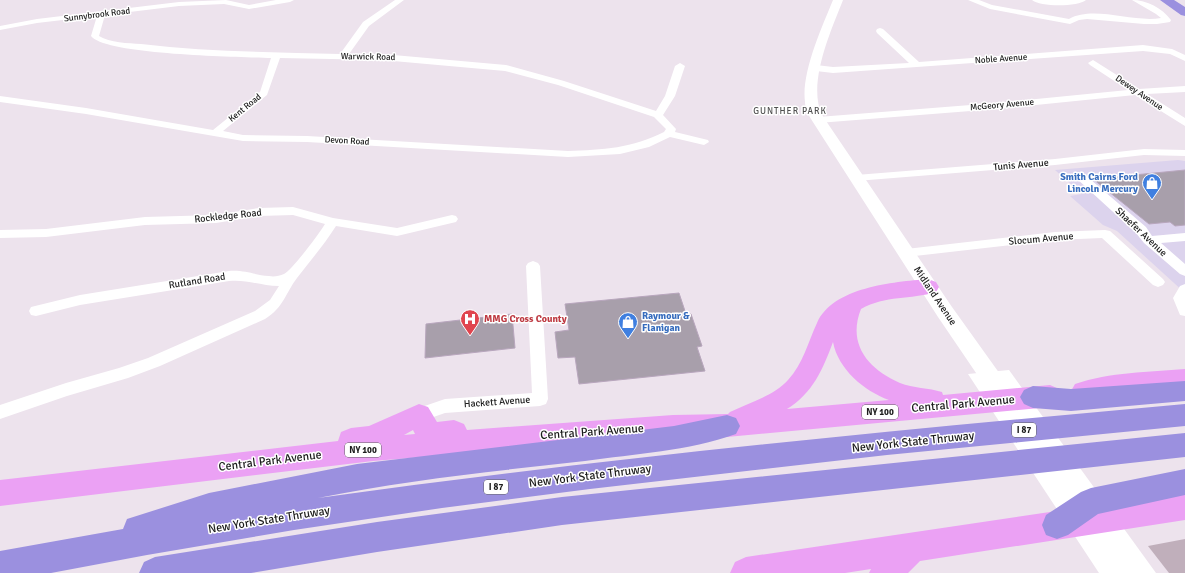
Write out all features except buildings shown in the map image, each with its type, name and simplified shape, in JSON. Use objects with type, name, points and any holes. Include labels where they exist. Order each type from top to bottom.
[{"type":"highway","points":[[1166,0],[1185,12]]},
{"type":"highway","points":[[1033,397],[1071,400],[1185,391]]},
{"type":"highway","name":"New York State Thruway","points":[[0,567],[123,543],[315,513],[554,480],[963,436],[1185,415]]},
{"type":"highway","points":[[42,559],[209,507],[317,485],[429,467],[674,438],[727,426]]},
{"type":"highway","points":[[154,573],[356,540],[562,511],[1185,445]]},
{"type":"highway","points":[[1057,525],[1091,502],[1185,482]]},
{"type":"main road","points":[[727,426],[779,401],[797,388],[812,365],[834,314],[839,310],[876,294],[900,289],[928,287]]},
{"type":"main road","points":[[851,304],[844,329],[845,344],[854,360],[865,371],[877,382],[896,392],[959,405]]},
{"type":"main road","name":"Central Park Avenue","points":[[0,493],[345,452],[673,426],[727,426],[959,405],[1033,397],[1118,385],[1185,379]]},
{"type":"main road","points":[[199,470],[276,450],[372,437],[419,415],[424,429],[429,432],[464,432],[540,436]]},
{"type":"main road","points":[[746,573],[813,568],[912,547],[1185,506]]},
{"type":"main road","points":[[885,573],[912,547]]},
{"type":"street","name":"Sunnybrook Road","points":[[0,28],[37,21],[179,4],[217,2],[250,7],[290,0]]},
{"type":"street","points":[[342,56],[366,24],[400,0]]},
{"type":"street","name":"Midland Avenue","points":[[838,0],[811,85],[810,96],[812,107],[818,120],[928,287],[1127,573]]},
{"type":"street","points":[[972,0],[990,7],[1070,22],[1076,18],[1091,16],[1143,22],[1167,20],[1159,12],[1136,0]]},
{"type":"street","points":[[1036,0],[1058,3],[1082,0]]},
{"type":"street","name":"Warwick Road","points":[[101,14],[95,36],[105,42],[182,52],[276,56],[407,58],[485,65],[506,68],[561,83],[658,115]]},
{"type":"street","points":[[880,31],[917,65]]},
{"type":"street","name":"Noble Avenue","points":[[816,68],[837,70],[1143,48],[1172,52],[1185,58]]},
{"type":"street","name":"Kent Road","points":[[214,133],[264,93],[276,56]]},
{"type":"street","name":"Dewey Avenue","points":[[1093,63],[1185,123]]},
{"type":"street","points":[[680,66],[670,96],[658,115],[671,129],[669,134],[704,142]]},
{"type":"street","name":"McGeory Avenue","points":[[818,120],[1185,89]]},
{"type":"street","name":"Devon Road","points":[[0,99],[86,111],[243,138],[307,139],[568,154],[597,153],[634,148],[654,142],[669,134]]},
{"type":"street","name":"Tunis Avenue","points":[[856,178],[1055,162],[1144,152],[1185,153]]},
{"type":"street","name":"Shaefer Avenue","points":[[1080,176],[1185,271]]},
{"type":"street","name":"Rockledge Road","points":[[0,234],[46,233],[145,221],[216,219],[259,212],[286,211],[293,211],[332,222],[396,232],[452,219]]},
{"type":"street","points":[[0,412],[66,390],[122,374],[154,362],[269,310],[276,304],[290,277],[321,240],[332,222]]},
{"type":"street","name":"Slocum Avenue","points":[[906,253],[1055,236],[1105,234],[1158,282]]},
{"type":"street","points":[[1149,240],[1185,237]]},
{"type":"street","name":"Hackett Avenue","points":[[419,415],[445,406],[540,399],[533,266]]},
{"type":"street","name":"Rutland Road","points":[[36,312],[80,300],[229,276],[241,275],[267,281],[278,281],[290,277]]},
{"type":"street","points":[[1185,289],[1180,298],[1185,311]]},
{"type":"shaded area","points":[[1178,160],[1185,161],[1185,293],[1117,231],[1103,225],[1070,196],[1082,194],[1055,170]]},
{"type":"shaded area","points":[[1185,539],[1185,573],[1169,573],[1148,546]]},
{"type":"pier","points":[[1009,370],[1156,573],[1099,573],[968,374]]},
{"type":"place","name":"Smith Cairns Ford Lincoln Mercury","points":[[1152,200]]},
{"type":"place","name":"MMG Cross County","points":[[470,336]]},
{"type":"place","name":"Raymour & Flanigan","points":[[628,339]]},
{"type":"district","name":"GUNTHER PARK","points":[[790,111]]}]
